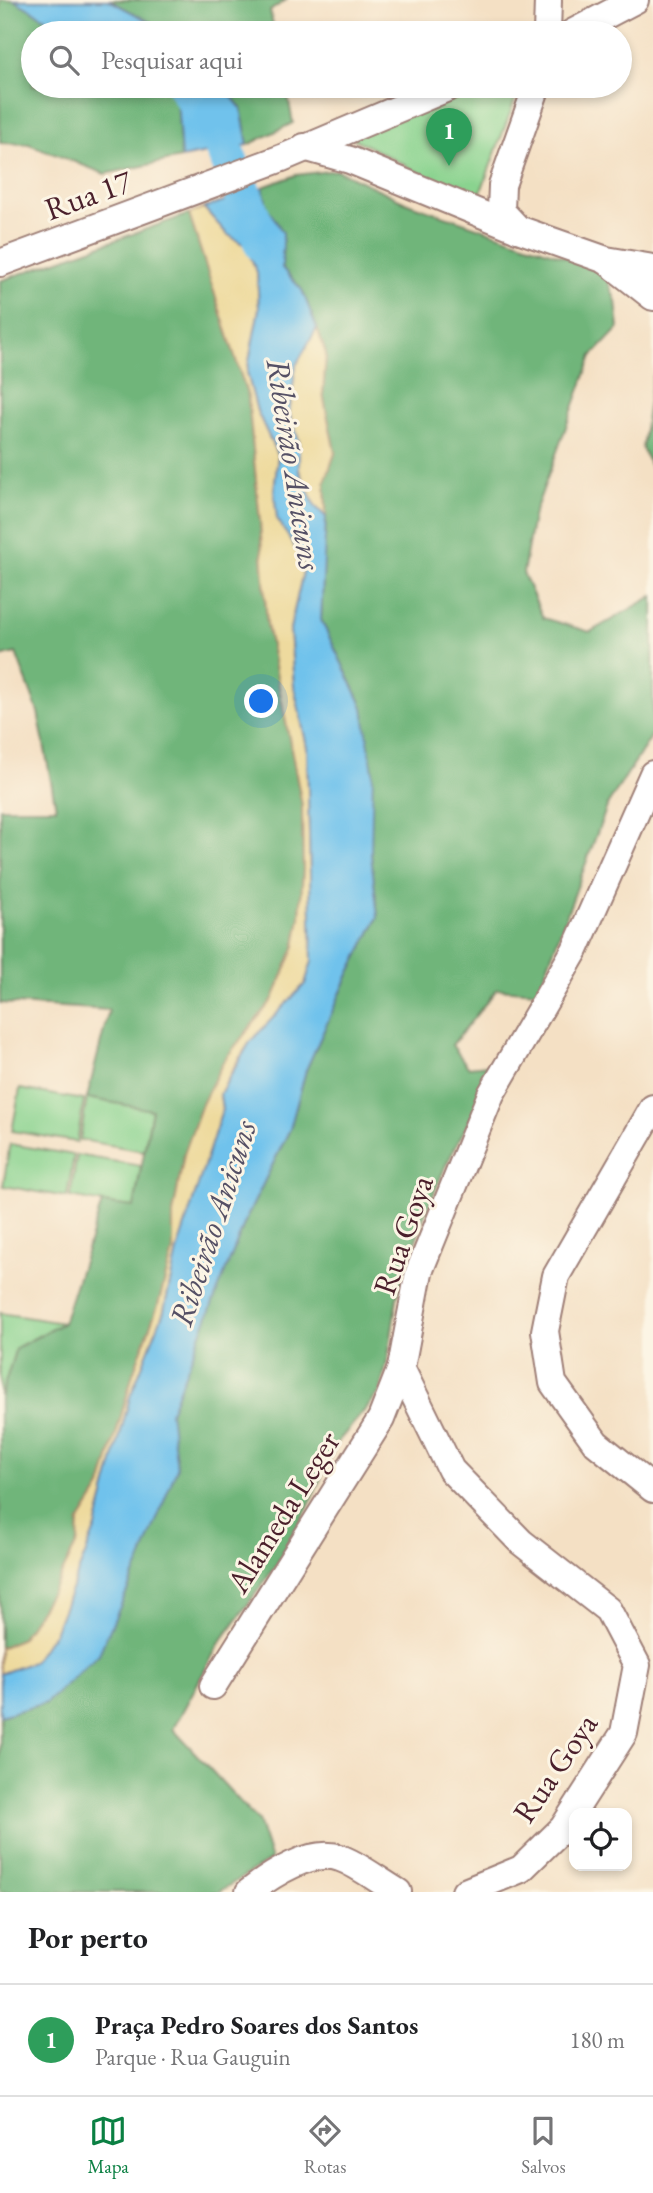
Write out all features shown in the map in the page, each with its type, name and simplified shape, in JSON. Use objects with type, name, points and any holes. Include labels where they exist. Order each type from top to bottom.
[{"type":"street","points":[[547,21],[548,0]]},
{"type":"street","points":[[595,21],[635,0]]},
{"type":"street","name":"Rua 17","points":[[0,263],[293,153],[424,98]]},
{"type":"street","points":[[518,229],[501,211],[502,184],[533,98]]},
{"type":"street","points":[[293,153],[350,160],[518,229],[606,260],[653,268]]},
{"type":"street","points":[[606,260],[653,297]]},
{"type":"street","name":"Rua Goya","points":[[465,1892],[521,1869],[563,1828],[624,1733],[637,1665],[608,1610],[521,1542],[450,1470],[401,1368],[419,1272],[491,1094],[575,950],[653,774]]},
{"type":"street","points":[[653,1108],[556,1276],[545,1331],[553,1383],[597,1443],[653,1489]]},
{"type":"street","name":"Alameda Leger","points":[[213,1686],[381,1419],[401,1368]]},
{"type":"street","points":[[249,1892],[306,1858],[339,1857],[398,1892]]},
{"type":"green space","points":[[0,0],[14,0],[50,21],[21,21],[21,98],[177,98],[181,158],[105,174],[29,144],[0,143]]},
{"type":"green space","points":[[109,0],[286,0],[270,11],[272,21],[148,21]]},
{"type":"green space","points":[[233,98],[288,98],[293,123],[248,145],[241,108]]},
{"type":"green space","points":[[439,98],[516,98],[480,194],[468,198],[354,139],[360,131]]},
{"type":"green space","points":[[337,170],[410,204],[603,270],[616,301],[619,328],[592,356],[533,517],[523,573],[543,618],[590,632],[653,596],[653,734],[608,804],[538,992],[497,989],[452,1045],[468,1067],[499,1064],[446,1165],[423,1219],[397,1298],[380,1392],[336,1444],[309,1506],[275,1567],[219,1644],[173,1729],[258,1821],[271,1860],[218,1892],[0,1892],[0,1716],[46,1703],[177,1468],[169,1412],[246,1219],[290,1129],[306,1070],[378,917],[371,855],[363,707],[321,620],[325,482],[335,453],[323,394],[326,354],[302,290],[282,268],[283,233],[267,207],[263,187],[296,175]]},
{"type":"green space","points":[[189,214],[248,397],[267,624],[302,805],[303,870],[300,918],[295,946],[273,999],[202,1104],[184,1154],[173,1214],[173,1251],[158,1305],[133,1374],[101,1487],[79,1522],[78,1541],[56,1585],[22,1638],[0,1648],[0,1399],[16,1348],[63,1323],[102,1203],[134,1207],[152,1110],[87,1098],[109,1010],[0,1003],[0,808],[56,808],[38,712],[16,653],[0,657],[0,281]]},
{"type":"green space","points":[[653,375],[653,471],[642,448]]},
{"type":"green space","points":[[20,1089],[84,1100],[77,1142],[12,1131]]},
{"type":"green space","points":[[87,1098],[152,1109],[144,1151],[80,1140]]},
{"type":"green space","points":[[10,1144],[74,1155],[67,1197],[3,1186]]},
{"type":"green space","points":[[77,1155],[141,1166],[134,1208],[70,1197]]},
{"type":"green space","points":[[0,1313],[63,1323],[16,1348],[0,1399]]},
{"type":"sand","points":[[204,208],[227,234],[246,246],[257,272],[259,309],[247,372],[257,411],[278,456],[274,491],[293,542],[305,563],[290,629],[294,686],[307,747],[312,961],[305,984],[250,1042],[220,1094],[222,1110],[177,1251],[164,1311],[130,1397],[96,1527],[54,1633],[33,1662],[0,1674],[0,1648],[22,1638],[56,1585],[78,1541],[79,1522],[101,1487],[133,1374],[158,1305],[173,1251],[173,1214],[184,1154],[202,1104],[224,1060],[273,999],[295,946],[300,918],[303,870],[302,805],[267,624],[248,397],[189,214]]},
{"type":"sand","points":[[317,328],[326,354],[323,394],[335,453],[325,482],[326,517],[315,507],[299,470],[299,441],[289,413],[296,365]]},
{"type":"water","points":[[14,0],[109,0],[148,21],[50,21]]},
{"type":"water","points":[[177,98],[233,98],[241,108],[248,145],[181,158]]},
{"type":"water","points":[[263,187],[267,207],[283,233],[282,268],[302,290],[317,328],[296,365],[289,413],[299,441],[299,471],[315,506],[326,517],[321,620],[363,707],[373,771],[371,855],[378,917],[306,1070],[290,1129],[246,1219],[170,1412],[177,1468],[140,1562],[99,1654],[46,1703],[0,1716],[0,1674],[33,1662],[54,1633],[96,1527],[130,1397],[164,1311],[177,1251],[222,1110],[220,1094],[250,1042],[305,984],[312,961],[307,747],[294,686],[290,629],[305,563],[277,519],[274,491],[278,456],[257,411],[247,372],[259,309],[257,272],[246,246],[227,234],[204,208]]},
{"type":"waterway","name":"Ribeirão Anicuns","points":[[194,98],[219,137],[263,244]]},
{"type":"place","name":"Praça Pedro Soares dos Santos","points":[[449,166]]}]
